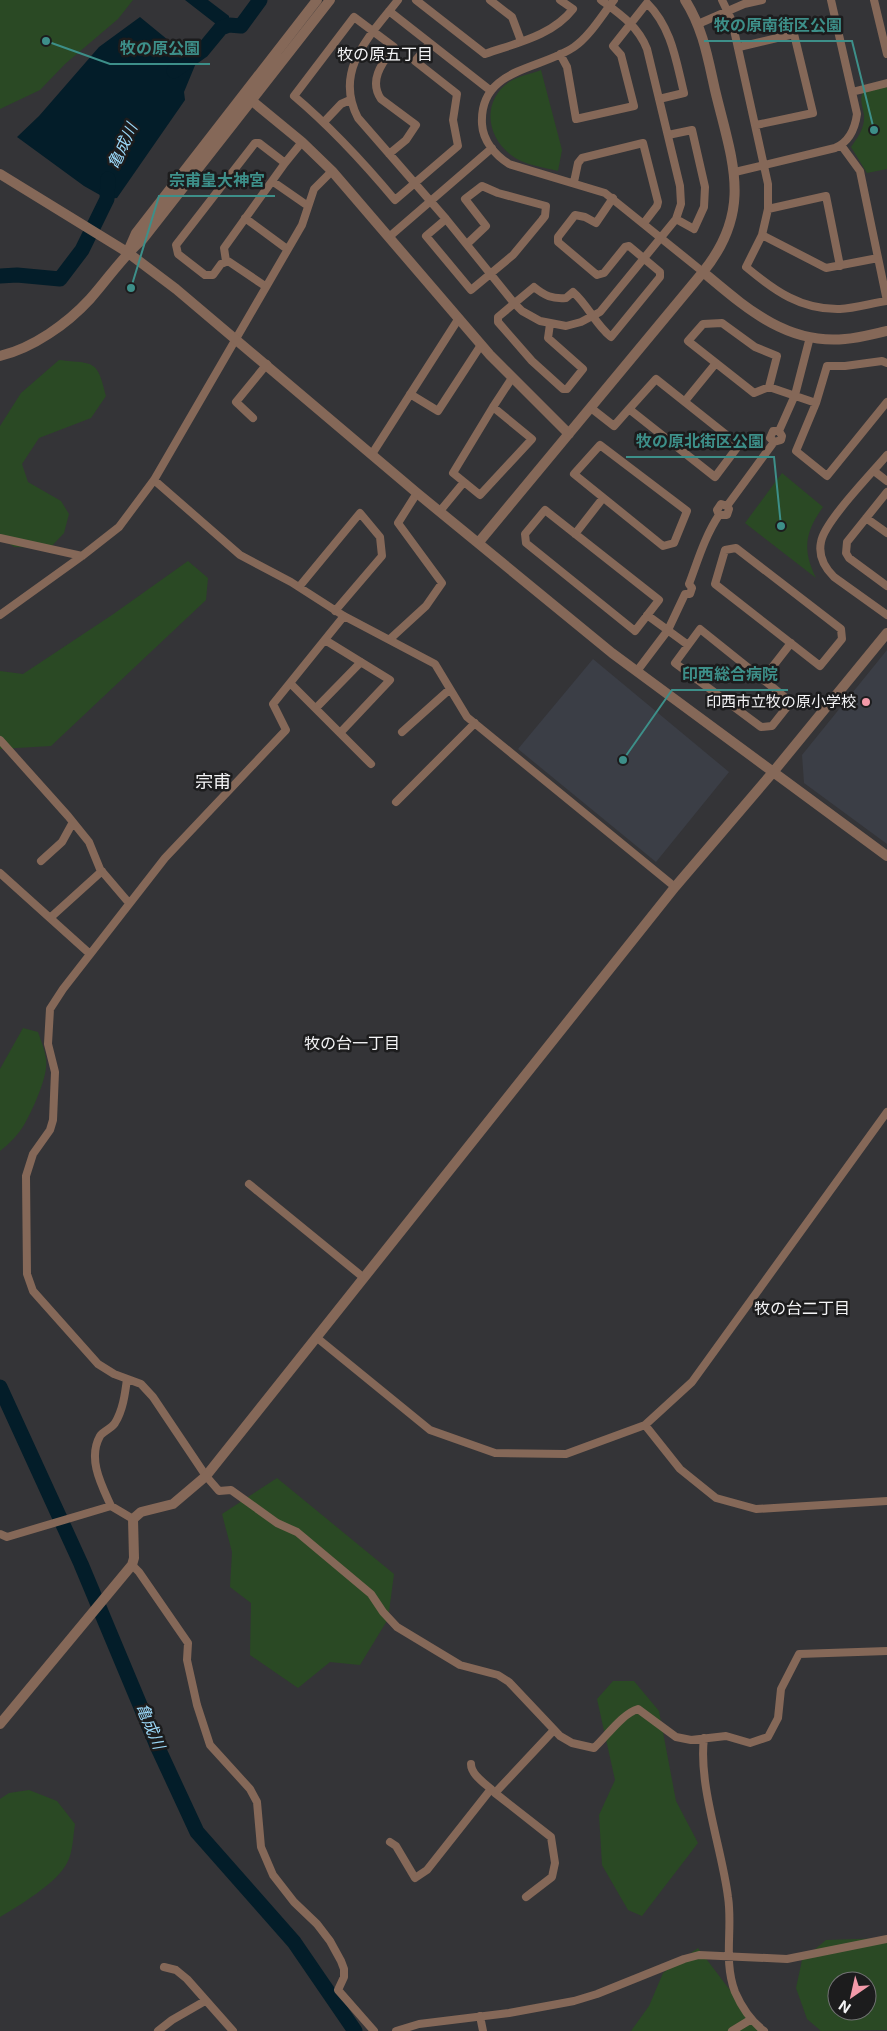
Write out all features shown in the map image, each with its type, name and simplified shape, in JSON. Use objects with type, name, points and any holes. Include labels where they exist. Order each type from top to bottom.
[{"type":"street","points":[[0,356],[43,337],[73,316],[91,299],[127,252],[136,233],[317,0]]},
{"type":"street","points":[[127,252],[143,239],[330,0]]},
{"type":"street","points":[[398,0],[373,32],[352,67],[349,90],[350,100],[358,118],[430,200],[514,303],[530,316],[550,324],[566,326],[581,322],[600,312],[676,219],[682,196],[647,49],[641,35],[631,23],[611,3],[601,0]]},
{"type":"street","points":[[416,0],[485,54],[543,33],[566,18],[572,9],[560,0]]},
{"type":"street","points":[[425,7],[430,0]]},
{"type":"street","points":[[490,0],[512,17],[521,41]]},
{"type":"street","points":[[480,542],[716,256],[730,225],[735,189],[735,172],[698,24],[685,0]]},
{"type":"street","points":[[722,0],[732,21],[739,47],[768,184],[768,208],[762,235],[746,267],[769,286],[805,306],[842,309],[887,301],[860,170],[841,145]]},
{"type":"street","points":[[698,24],[744,4],[762,0]]},
{"type":"street","points":[[735,172],[841,145],[850,135],[855,126],[857,114],[831,0]]},
{"type":"street","points":[[874,0],[887,54]]},
{"type":"street","points":[[611,3],[591,30],[575,46],[560,54],[508,74],[491,91],[484,104],[482,120],[484,134],[502,160],[514,166],[596,188],[614,198],[760,318],[783,330],[810,337],[846,339],[887,331]]},
{"type":"street","points":[[560,54],[568,68],[576,120],[634,106],[621,56],[613,46],[647,3],[661,18],[670,37],[684,93],[659,99]]},
{"type":"street","points":[[389,11],[491,91]]},
{"type":"street","points":[[389,154],[406,140],[416,125],[381,99],[378,94],[376,80],[379,68],[394,47],[354,17],[294,96],[324,122],[357,155],[395,200],[458,146],[453,120],[457,94],[415,61],[430,43]]},
{"type":"street","points":[[739,47],[794,34],[812,113],[756,125]]},
{"type":"street","points":[[852,92],[887,83]]},
{"type":"street","points":[[251,100],[302,142],[332,172],[481,344],[512,378],[569,434]]},
{"type":"street","points":[[324,122],[341,104],[350,100]]},
{"type":"street","points":[[668,135],[692,130],[705,187],[704,207],[694,229],[676,219]]},
{"type":"street","points":[[226,261],[224,248],[302,142]]},
{"type":"street","points":[[265,286],[231,262],[226,261],[221,264],[213,275],[206,275],[178,254],[176,245],[255,143],[259,143],[285,163]]},
{"type":"street","points":[[574,182],[578,163],[582,158],[643,143],[658,202],[644,223]]},
{"type":"street","points":[[389,237],[492,148]]},
{"type":"street","points":[[0,615],[82,556],[118,526],[154,480],[302,225],[314,189],[332,172]]},
{"type":"street","points":[[0,174],[127,252],[176,289],[418,493],[480,542],[612,653],[887,856]]},
{"type":"street","points":[[272,181],[308,206]]},
{"type":"street","points":[[446,219],[426,236],[470,290],[513,255],[545,216],[546,206],[498,193],[482,186],[465,199],[486,226],[467,244]]},
{"type":"street","points":[[768,208],[826,196],[840,266]]},
{"type":"street","points":[[550,324],[548,338],[583,369],[567,389],[563,389],[532,362],[498,322],[498,317],[534,287],[543,294],[553,298],[566,298],[573,292],[581,299],[598,326],[611,337],[660,277],[660,272],[629,246],[625,247],[604,273],[597,275],[558,242],[558,237],[575,215],[585,217],[596,223],[614,198]]},
{"type":"street","points":[[245,218],[287,249]]},
{"type":"street","points":[[762,235],[826,268],[878,258]]},
{"type":"street","points":[[372,454],[458,318]]},
{"type":"street","points":[[769,387],[778,356],[755,347],[722,323],[702,324],[688,341],[754,393],[769,387],[816,403]]},
{"type":"street","points":[[637,671],[668,630],[685,594],[682,592],[682,587],[689,584],[709,530],[719,515],[716,510],[718,506],[721,504],[727,506],[774,442],[771,440],[770,434],[773,431],[779,431],[795,395],[810,337]]},
{"type":"street","points":[[410,394],[438,411],[481,344]]},
{"type":"street","points":[[887,363],[882,361],[845,366],[827,366],[816,403],[796,451],[827,476],[887,402]]},
{"type":"street","points":[[685,401],[716,363]]},
{"type":"street","points":[[253,418],[236,402],[267,364]]},
{"type":"street","points":[[493,407],[532,439],[480,495],[453,473],[493,407],[512,378]]},
{"type":"street","points":[[591,408],[614,426],[656,379],[739,445],[715,477],[629,410]]},
{"type":"street","points":[[600,445],[687,511],[674,543],[663,546],[603,498],[574,474],[600,445]]},
{"type":"street","points":[[887,455],[827,526],[822,535],[820,552],[822,561],[834,577],[887,615]]},
{"type":"street","points":[[874,471],[887,481]]},
{"type":"street","points":[[154,480],[240,555],[299,587],[344,616],[435,664],[467,716],[675,887]]},
{"type":"street","points":[[440,511],[464,482]]},
{"type":"street","points":[[887,492],[846,542],[846,553],[849,558],[887,586]]},
{"type":"street","points":[[390,639],[426,606],[442,583],[398,523],[418,493]]},
{"type":"street","points":[[575,534],[603,498]]},
{"type":"street","points":[[545,510],[659,600],[647,615],[634,631],[526,543],[525,534],[545,510]]},
{"type":"street","points":[[299,587],[360,513],[380,537],[382,556],[335,610]]},
{"type":"street","points":[[866,518],[887,533]]},
{"type":"street","points":[[0,538],[82,556]]},
{"type":"street","points":[[736,548],[840,629],[842,639],[820,666],[791,643],[715,584],[725,550],[736,548]]},
{"type":"street","points":[[647,615],[688,646]]},
{"type":"street","points":[[344,616],[273,704],[286,730],[165,858],[63,988],[50,1009],[48,1044],[55,1072],[53,1120],[50,1130],[33,1154],[26,1176],[27,1274],[33,1291],[98,1364],[141,1384],[153,1397],[206,1476],[219,1491],[232,1490],[277,1523],[298,1532],[371,1594],[383,1612],[397,1627],[438,1654],[460,1665],[488,1671],[509,1682],[560,1736],[572,1743],[594,1748],[616,1727],[622,1718],[631,1711],[638,1709],[676,1738],[691,1740],[726,1736],[750,1743],[768,1737],[778,1718],[781,1689],[799,1654],[887,1651]]},
{"type":"street","points":[[700,629],[762,679],[791,702],[772,726],[761,727],[675,663],[700,629]]},
{"type":"street","points":[[133,1519],[141,1512],[173,1504],[206,1476],[675,887],[774,771],[887,633]]},
{"type":"street","points":[[325,640],[390,680],[340,733]]},
{"type":"street","points":[[762,679],[791,643]]},
{"type":"street","points":[[316,708],[361,662]]},
{"type":"street","points":[[290,683],[371,764]]},
{"type":"street","points":[[402,732],[450,689]]},
{"type":"street","points":[[396,802],[475,723]]},
{"type":"street","points":[[0,740],[89,842],[102,871],[129,903]]},
{"type":"street","points":[[41,860],[62,842],[73,822]]},
{"type":"street","points":[[50,918],[102,871]]},
{"type":"street","points":[[0,874],[90,954]]},
{"type":"street","points":[[316,1337],[430,1430],[496,1453],[566,1454],[645,1425],[692,1382],[887,1112]]},
{"type":"street","points":[[249,1184],[364,1278]]},
{"type":"street","points":[[127,1379],[124,1401],[114,1424],[100,1436],[95,1457],[98,1475],[111,1506],[133,1519]]},
{"type":"street","points":[[645,1425],[680,1469],[716,1498],[756,1509],[887,1501]]},
{"type":"street","points":[[0,1534],[7,1537],[111,1506]]},
{"type":"street","points":[[0,1724],[132,1565],[134,1558],[133,1519]]},
{"type":"street","points":[[132,1565],[139,1572],[188,1643],[187,1660],[197,1705],[210,1745],[250,1789],[257,1802],[261,1847],[273,1875],[281,1887],[317,1924],[330,1942],[344,1969],[344,1977],[338,1990],[374,2031]]},
{"type":"street","points":[[390,1842],[396,1846],[415,1878],[427,1870],[493,1791],[554,1730]]},
{"type":"street","points":[[704,1738],[706,1782],[729,1898],[728,1957],[735,1991],[750,2020],[764,2031]]},
{"type":"street","points":[[471,1764],[471,1769],[475,1774],[493,1791],[551,1837],[555,1863],[552,1877],[526,1897]]},
{"type":"street","points":[[396,2031],[419,2024],[509,2013],[574,2001],[597,1994],[691,1957],[787,1959],[887,1939]]},
{"type":"street","points":[[164,1966],[176,1970],[187,1979],[233,2031]]},
{"type":"street","points":[[158,2031],[172,2020],[206,2001]]},
{"type":"street","points":[[480,2016],[483,2031]]},
{"type":"street","points":[[732,2031],[750,2020]]},
{"type":"shaded area","name":"印西市立牧の原小学校","points":[[887,650],[887,844],[804,783],[802,755]]},
{"type":"shaded area","points":[[593,659],[729,772],[656,862],[518,749]]},
{"type":"green space","points":[[0,0],[133,0],[118,19],[65,64],[40,90],[0,109]]},
{"type":"green space","points":[[541,70],[562,150],[558,171],[527,163],[511,155],[496,138],[490,118],[494,99],[500,90],[513,80]]},
{"type":"green space","points":[[887,86],[887,169],[867,173],[851,147],[863,124],[862,95],[863,92]]},
{"type":"green space","points":[[59,360],[87,363],[97,369],[106,396],[91,418],[39,438],[22,464],[28,482],[61,501],[69,514],[64,533],[50,548],[14,547],[0,537],[0,426],[21,393]]},
{"type":"green space","points":[[782,473],[823,507],[809,533],[807,550],[816,578],[745,523]]},
{"type":"green space","points":[[188,561],[208,578],[206,600],[51,746],[0,749],[0,671],[23,674],[112,615]]},
{"type":"green space","points":[[23,1028],[38,1032],[45,1056],[45,1074],[24,1125],[0,1151],[0,1069]]},
{"type":"green space","points":[[277,1478],[394,1574],[388,1619],[360,1665],[330,1662],[298,1688],[250,1655],[251,1603],[230,1587],[232,1552],[222,1514]]},
{"type":"green space","points":[[613,1681],[634,1681],[659,1711],[676,1801],[698,1843],[642,1916],[628,1910],[602,1865],[599,1815],[615,1780],[597,1699]]},
{"type":"green space","points":[[29,1790],[57,1801],[75,1824],[72,1849],[67,1863],[47,1886],[0,1917],[0,1799],[9,1793]]},
{"type":"green space","points":[[887,1938],[887,2030],[821,2031],[807,2019],[796,1988],[802,1960],[826,1940]]},
{"type":"green space","points":[[698,1948],[761,2031],[631,2031],[649,2006],[663,1973]]},
{"type":"water","points":[[185,0],[208,0],[229,16],[229,25],[221,28]]},
{"type":"water","points":[[140,17],[196,63],[184,92],[185,100],[117,198],[107,199],[84,186],[17,137],[39,116],[99,47]]},
{"type":"waterway","name":"亀成川","points":[[174,71],[202,51],[221,28],[229,25],[241,26],[260,0]]},
{"type":"waterway","name":"亀成川","points":[[0,276],[17,275],[60,279],[82,250],[107,199],[108,179]]},
{"type":"waterway","name":"亀成川","points":[[0,1387],[81,1564],[158,1748],[197,1832],[294,1942],[355,2031]]},
{"type":"place","name":"牧の原公園","points":[[46,41]]},
{"type":"place","name":"牧の原南街区公園","points":[[874,130]]},
{"type":"place","name":"宗甫皇大神宮","points":[[131,288]]},
{"type":"place","name":"牧の原北街区公園","points":[[781,526]]},
{"type":"place","name":"印西市立牧の原小学校","points":[[866,702]]},
{"type":"place","name":"印西総合病院","points":[[623,760]]},
{"type":"district","name":"牧の原五丁目","points":[[385,54]]},
{"type":"district","name":"宗甫","points":[[213,782]]},
{"type":"district","name":"牧の台一丁目","points":[[352,1043]]},
{"type":"district","name":"牧の台二丁目","points":[[802,1308]]}]
